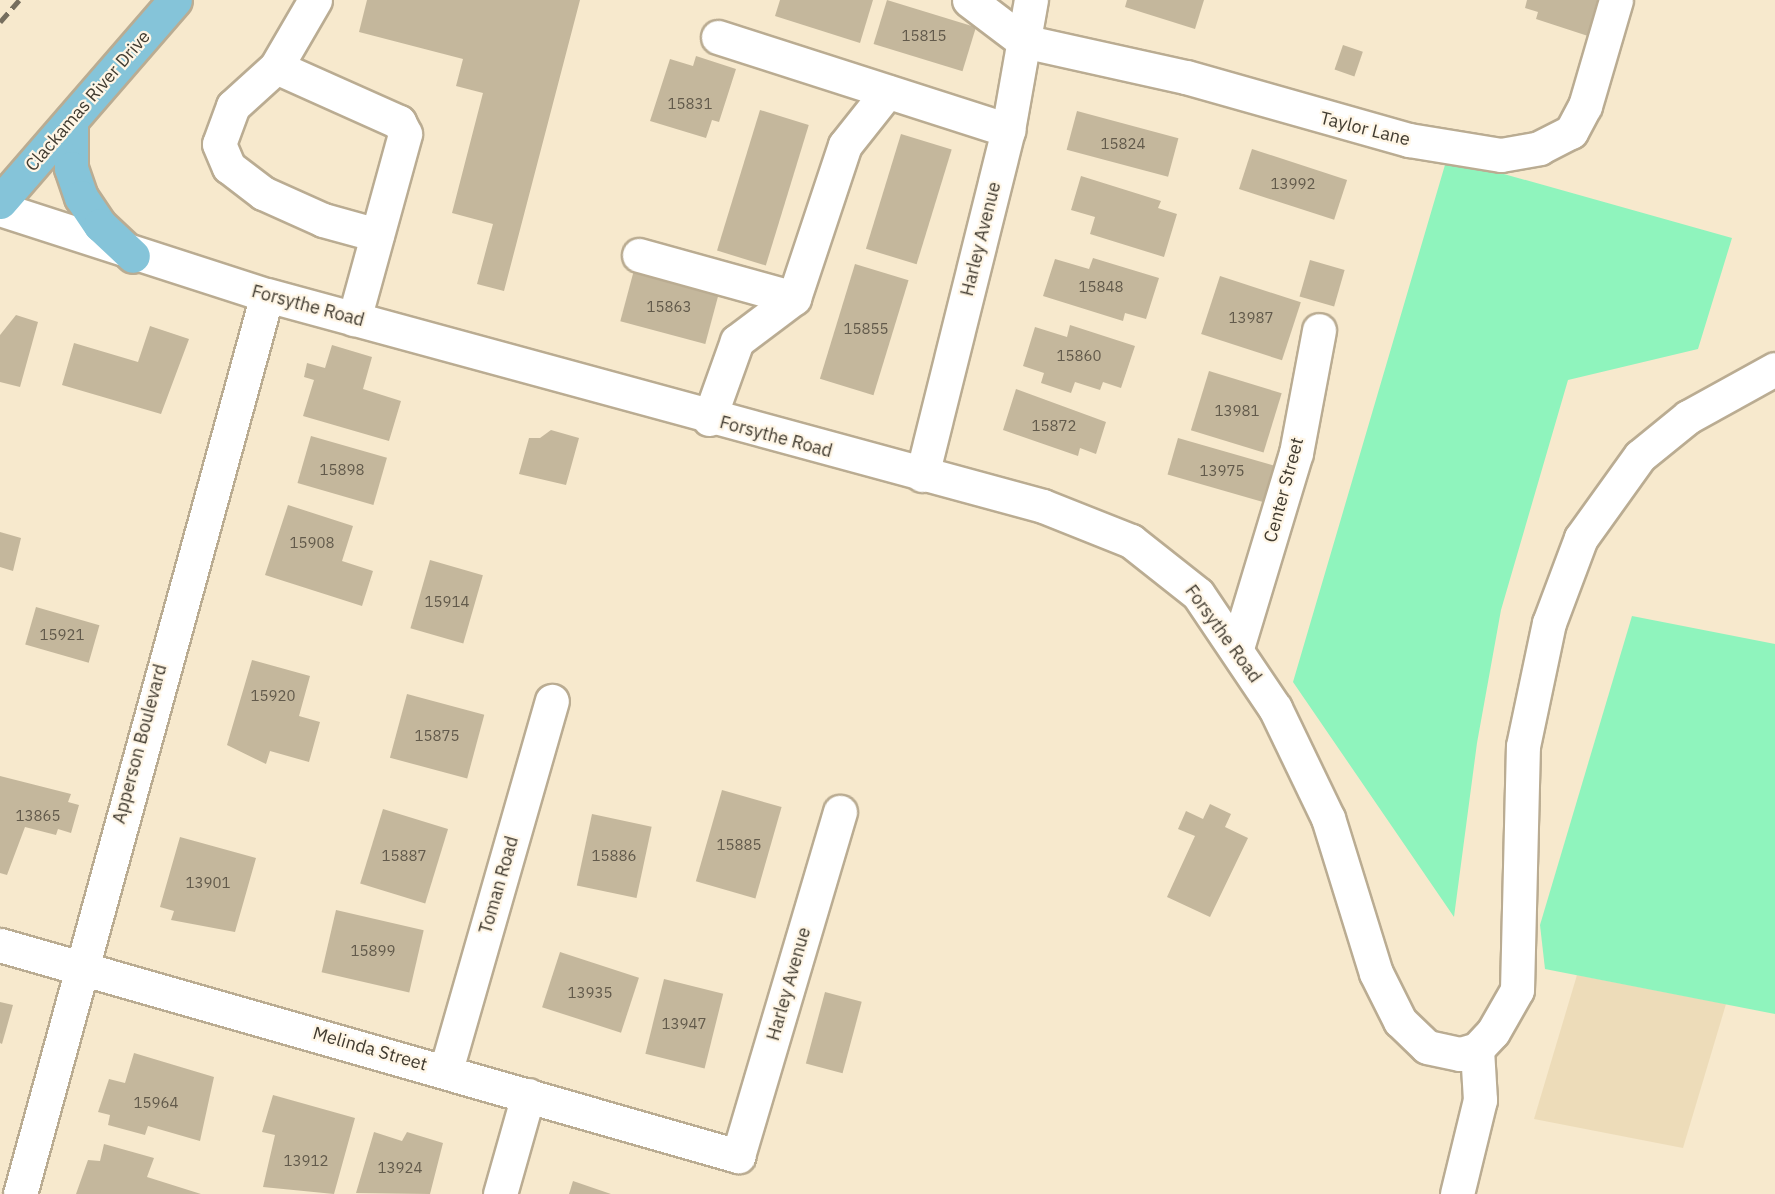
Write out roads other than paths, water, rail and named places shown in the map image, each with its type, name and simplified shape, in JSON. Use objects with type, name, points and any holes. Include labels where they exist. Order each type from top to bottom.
[{"type":"main road","name":"Clackamas River Drive","points":[[0,202],[175,0]]},
{"type":"main road","points":[[71,121],[71,168],[81,197],[100,225],[133,256]]},
{"type":"street","points":[[315,0],[276,67],[233,106],[219,144],[229,167],[263,193],[323,220],[377,235]]},
{"type":"street","points":[[969,0],[1023,41]]},
{"type":"street","name":"Harley Avenue","points":[[922,475],[1008,130],[1031,0]]},
{"type":"street","name":"Taylor Lane","points":[[1023,41],[1186,77],[1272,105],[1451,149],[1501,155],[1539,148],[1571,132],[1585,106],[1616,0]]},
{"type":"street","points":[[718,37],[1008,130]]},
{"type":"street","points":[[276,67],[399,122],[405,134],[354,319]]},
{"type":"street","points":[[709,419],[737,341],[794,298],[845,145],[886,92]]},
{"type":"street","name":"Forsythe Road","points":[[0,209],[133,256],[267,295],[709,419],[1071,515],[1131,541],[1198,594],[1237,648],[1290,736],[1328,818],[1389,1004],[1427,1047],[1460,1054],[1477,1049]]},
{"type":"street","points":[[639,255],[794,298]]},
{"type":"street","name":"Apperson Boulevard","points":[[20,1194],[80,968],[267,295]]},
{"type":"street","name":"Center Street","points":[[1237,648],[1296,453],[1319,330]]},
{"type":"street","points":[[1457,1194],[1480,1100],[1477,1049],[1508,1014],[1517,990],[1523,746],[1543,643],[1570,564],[1595,513],[1640,456],[1688,417],[1775,369]]},
{"type":"street","name":"Toman Road","points":[[446,1070],[552,701]]},
{"type":"street","name":"Harley Avenue","points":[[738,1156],[840,812]]},
{"type":"street","name":"Melinda Street","points":[[0,945],[446,1070],[738,1156]]},
{"type":"street","points":[[500,1194],[528,1095]]},
{"type":"railway","points":[[0,22],[19,0]]}]
